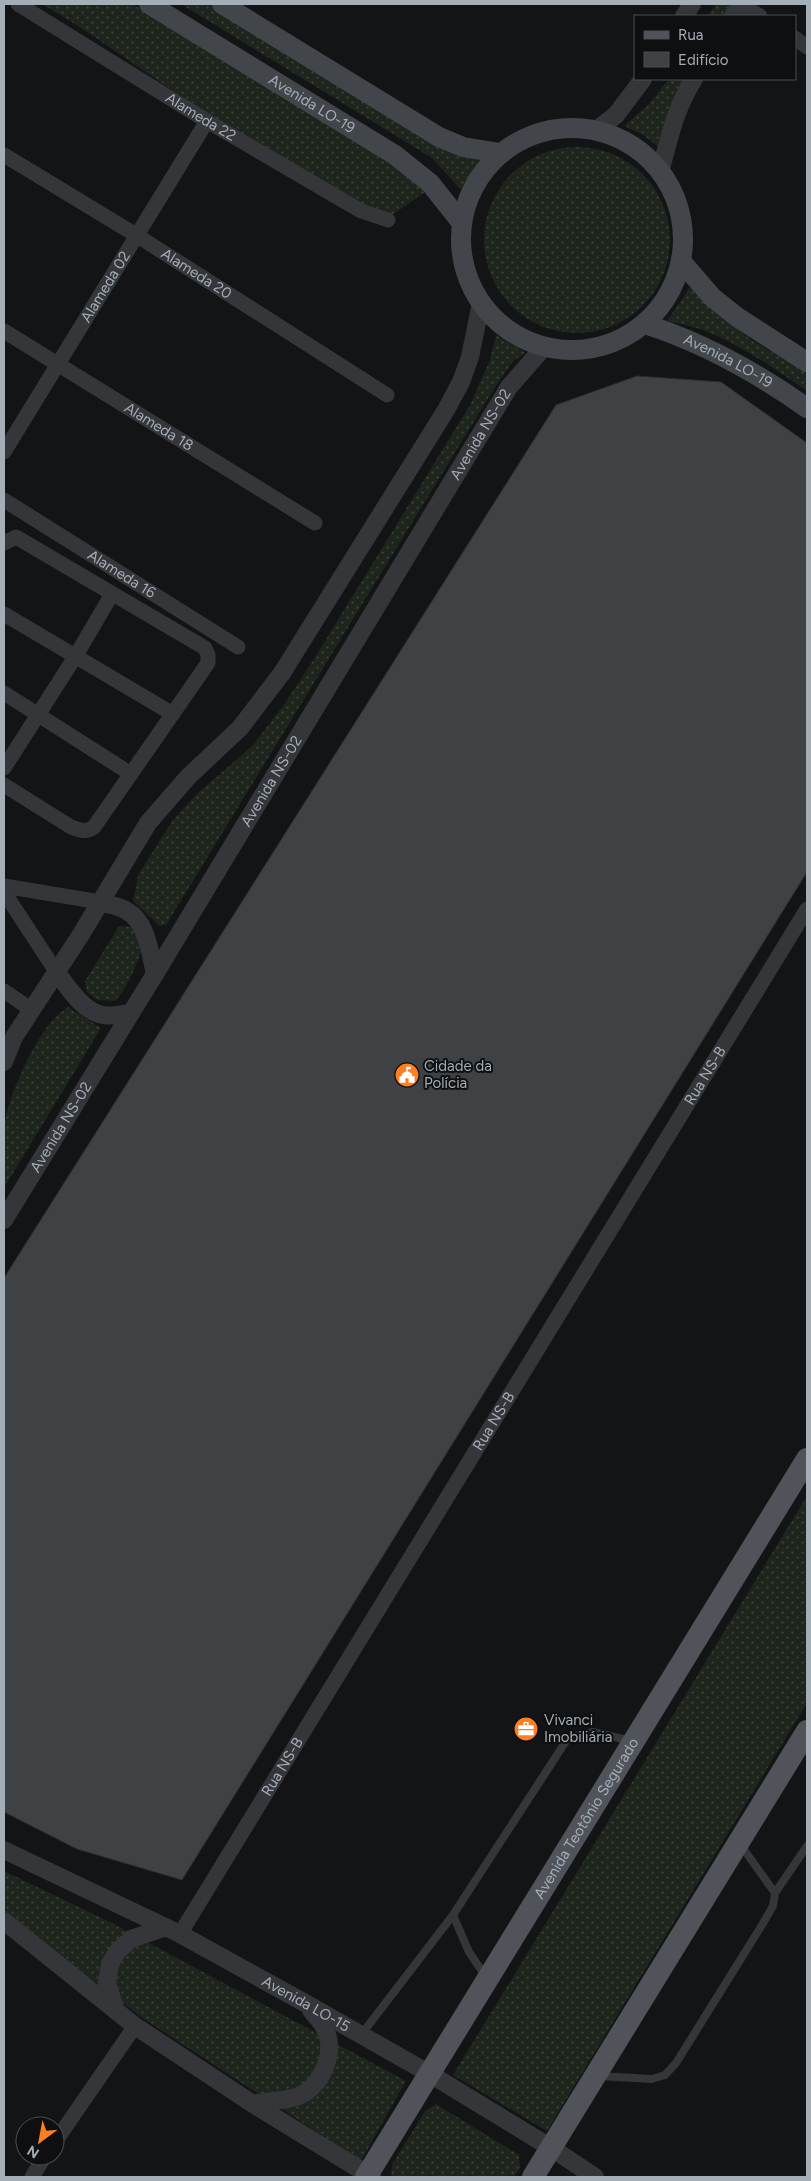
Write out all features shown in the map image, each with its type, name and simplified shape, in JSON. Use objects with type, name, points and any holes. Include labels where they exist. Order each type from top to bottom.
[{"type":"main road","name":"Avenida LO-19","points":[[149,4],[395,155],[430,183],[461,222]]},
{"type":"main road","points":[[222,4],[439,137],[463,147],[500,154]]},
{"type":"main road","points":[[568,129],[594,131],[620,139],[642,153],[660,172],[672,192],[680,215],[683,238],[681,262],[673,284],[661,306],[644,324],[614,342],[596,348],[580,350],[544,347],[520,337],[506,328],[480,303],[469,282],[464,265],[460,243],[461,222],[466,202],[474,184],[500,154],[527,139],[554,132],[568,129]]},
{"type":"main road","points":[[681,262],[712,297],[737,317],[807,362]]},
{"type":"main road","name":"Avenida LO-19","points":[[644,324],[680,335],[731,359],[807,408]]},
{"type":"main road","name":"Avenida Teotônio Segurado","points":[[368,2176],[807,1459]]},
{"type":"main road","points":[[533,2177],[553,2149],[807,1731]]},
{"type":"street","name":"Alameda 22","points":[[18,4],[207,121],[361,211],[388,220]]},
{"type":"street","points":[[685,15],[692,4]]},
{"type":"street","points":[[738,8],[757,15]]},
{"type":"street","points":[[796,39],[807,46]]},
{"type":"street","points":[[594,131],[616,115],[642,80]]},
{"type":"street","points":[[660,172],[675,114],[684,94],[693,80]]},
{"type":"street","name":"Alameda 02","points":[[4,452],[207,121]]},
{"type":"street","name":"Alameda 20","points":[[4,155],[136,235],[387,394]]},
{"type":"street","points":[[4,1062],[14,1037],[57,973],[148,823],[188,777],[240,728],[282,672],[458,388],[470,356],[480,303]]},
{"type":"street","name":"Alameda 18","points":[[4,331],[316,523]]},
{"type":"street","name":"Avenida NS-02","points":[[4,1220],[155,974],[509,387],[544,347]]},
{"type":"street","name":"Alameda 16","points":[[4,500],[238,647]]},
{"type":"street","points":[[4,543],[16,538],[206,648],[208,663],[94,827],[89,831],[82,831],[71,827],[4,785]]},
{"type":"street","points":[[4,768],[37,714],[76,657],[112,594]]},
{"type":"street","points":[[4,614],[173,714]]},
{"type":"street","points":[[4,693],[131,774]]},
{"type":"street","points":[[4,886],[100,902],[126,910],[136,918],[144,932],[155,974]]},
{"type":"street","points":[[4,892],[57,973],[80,1002],[92,1011],[104,1016],[131,1013]]},
{"type":"street","name":"Rua NS-B","points":[[173,1931],[807,908]]},
{"type":"street","points":[[4,990],[32,1010]]},
{"type":"street","name":"Avenida LO-15","points":[[4,1850],[173,1931],[305,2003],[430,2074],[553,2149],[595,2177]]},
{"type":"street","points":[[4,1921],[136,2026],[253,2104],[368,2176]]},
{"type":"street","points":[[116,2011],[107,1983],[110,1964],[114,1958],[131,1939],[173,1931]]},
{"type":"street","points":[[253,2104],[297,2096],[314,2086],[327,2062],[330,2045],[325,2029],[305,2003]]},
{"type":"street","points":[[65,2128],[136,2026]]},
{"type":"street","points":[[32,2177],[39,2166]]},
{"type":"lane","points":[[361,2035],[453,1915],[568,1738],[593,1732],[634,1741]]},
{"type":"lane","points":[[739,1843],[775,1893]]},
{"type":"lane","points":[[596,2076],[652,2079],[665,2075],[676,2063],[762,1925],[773,1906],[775,1893],[807,1846]]},
{"type":"lane","points":[[453,1915],[469,1952],[489,1980]]},
{"type":"shaded area","points":[[42,4],[133,4],[406,171],[428,190],[392,215],[362,207],[213,118],[83,29]]},
{"type":"shaded area","points":[[181,4],[209,4],[434,141],[483,160],[464,193],[432,158]]},
{"type":"shaded area","points":[[716,4],[730,4],[724,15],[709,15]]},
{"type":"shaded area","points":[[668,80],[685,80],[661,149],[642,134],[624,126],[648,105]]},
{"type":"shaded area","points":[[568,147],[586,147],[613,154],[643,174],[663,204],[670,231],[670,249],[663,276],[643,306],[613,326],[586,333],[568,333],[550,329],[533,322],[518,312],[505,299],[495,284],[488,267],[484,249],[484,231],[488,213],[495,196],[505,181],[518,168],[533,158],[550,151]]},
{"type":"shaded area","points":[[692,284],[726,321],[753,341],[807,372],[807,391],[757,358],[723,339],[705,331],[667,321]]},
{"type":"shaded area","points":[[496,335],[526,353],[513,361],[492,392],[166,925],[160,926],[133,901],[138,875],[173,820],[198,793],[252,746],[283,706],[314,659],[470,405],[490,360]]},
{"type":"shaded area","points":[[119,926],[131,927],[140,932],[143,942],[142,950],[132,974],[119,997],[115,1001],[97,1000],[87,992],[85,981]]},
{"type":"shaded area","points":[[68,1007],[101,1028],[4,1188],[3,1134],[12,1096],[36,1043],[46,1028]]},
{"type":"shaded area","points":[[807,1496],[807,1703],[547,2131],[453,2075]]},
{"type":"shaded area","points":[[4,1871],[110,1922],[406,2081],[361,2161],[144,2019],[4,1913]]},
{"type":"shaded area","points":[[436,2104],[519,2155],[520,2168],[514,2177],[391,2177],[392,2165],[425,2111]]},
{"type":"building","name":"Cidade da Polícia","points":[[637,376],[721,382],[807,443],[807,872],[182,1880],[77,1849],[4,1812],[4,1278],[556,405]]},
{"type":"place","name":"Cidade da Polícia","points":[[407,1075]]},
{"type":"place","name":"Vivanci Imobiliária","points":[[526,1729]]}]
